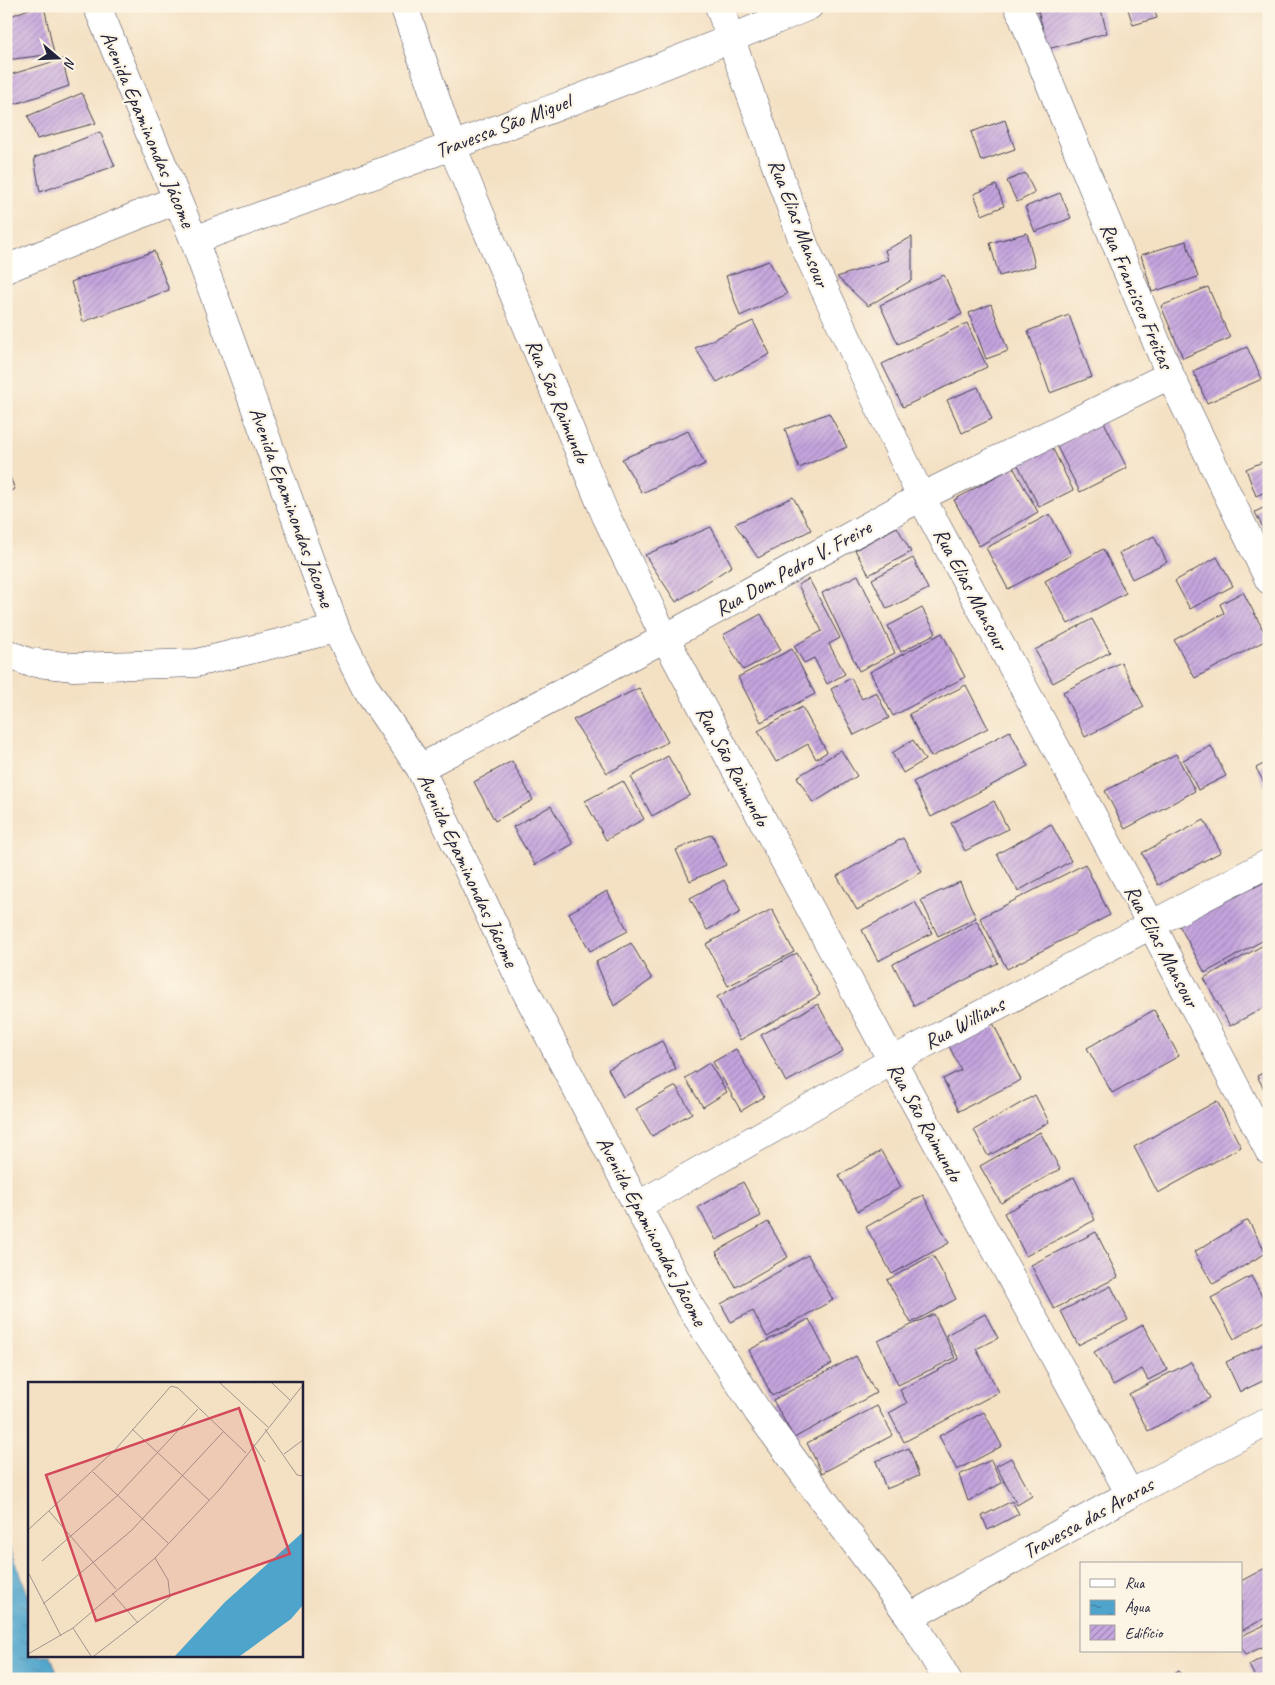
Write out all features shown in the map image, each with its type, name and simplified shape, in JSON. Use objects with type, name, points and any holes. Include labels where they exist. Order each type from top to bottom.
[{"type":"street","name":"Avenida Epaminondas Jácome","points":[[97,6],[194,240],[336,629],[365,687],[420,768],[523,986],[688,1305],[758,1412],[910,1617],[947,1679]]},
{"type":"street","name":"Rua São Raimundo","points":[[404,6],[452,146],[606,516],[665,638],[892,1061],[1130,1494]]},
{"type":"street","name":"Rua Elias Mansour","points":[[719,6],[805,247],[921,498],[1151,924],[1269,1151]]},
{"type":"street","name":"Travessa São Miguel","points":[[194,240],[452,146],[732,39],[809,6]]},
{"type":"street","name":"Rua Francisco Freitas","points":[[1018,6],[1170,376],[1269,580]]},
{"type":"street","points":[[6,269],[176,200]]},
{"type":"street","name":"Rua Dom Pedro V. Freire","points":[[420,768],[665,638],[921,498],[1170,376]]},
{"type":"street","points":[[6,652],[28,662],[74,667],[196,663],[336,629]]},
{"type":"street","name":"Rua Willians","points":[[637,1206],[892,1061],[1269,863]]},
{"type":"street","name":"Travessa das Araras","points":[[910,1617],[1130,1494],[1269,1421]]},
{"type":"water","points":[[6,1537],[28,1594],[28,1658],[52,1658],[59,1679],[6,1679]]},
{"type":"building","points":[[36,6],[44,6],[54,54],[6,60],[6,18]]},
{"type":"building","points":[[1037,6],[1100,6],[1107,33],[1048,49]]},
{"type":"building","points":[[1127,6],[1153,6],[1157,18],[1133,25]]},
{"type":"building","points":[[62,59],[69,86],[6,107],[6,76]]},
{"type":"building","points":[[82,93],[96,123],[37,139],[28,116]]},
{"type":"building","points":[[1005,120],[1015,149],[981,161],[971,132]]},
{"type":"building","points":[[100,132],[115,166],[40,192],[34,158]]},
{"type":"building","points":[[1025,173],[1035,193],[1017,202],[1007,181]]},
{"type":"building","points":[[996,185],[1004,206],[982,215],[974,194]]},
{"type":"building","points":[[1060,193],[1071,218],[1035,232],[1025,207]]},
{"type":"building","points":[[1027,233],[1035,266],[999,276],[990,243]]},
{"type":"building","points":[[912,237],[912,280],[868,306],[837,277],[888,260],[885,250]]},
{"type":"building","points":[[1186,241],[1198,277],[1152,292],[1141,255]]},
{"type":"building","points":[[154,251],[169,290],[83,322],[71,282]]},
{"type":"building","points":[[769,261],[787,294],[740,316],[726,276]]},
{"type":"building","points":[[944,275],[962,314],[898,344],[880,305]]},
{"type":"building","points":[[1208,287],[1230,338],[1183,358],[1161,306]]},
{"type":"building","points":[[991,304],[1008,351],[986,359],[969,313]]},
{"type":"building","points":[[1069,315],[1092,377],[1050,393],[1028,331]]},
{"type":"building","points":[[753,321],[770,354],[717,382],[695,348]]},
{"type":"building","points":[[967,323],[987,367],[903,407],[882,364]]},
{"type":"building","points":[[1247,347],[1262,379],[1207,403],[1193,371]]},
{"type":"building","points":[[978,387],[992,419],[962,433],[947,400]]},
{"type":"building","points":[[829,413],[847,447],[799,468],[785,429]]},
{"type":"building","points":[[1103,420],[1127,468],[1080,492],[1056,445]]},
{"type":"building","points":[[688,431],[705,464],[642,493],[622,459]]},
{"type":"building","points":[[1052,447],[1073,490],[1039,507],[1018,465]]},
{"type":"building","points":[[1269,459],[1269,490],[1256,496],[1246,469]]},
{"type":"building","points":[[1013,467],[1038,512],[979,546],[954,500]]},
{"type":"building","points":[[6,468],[15,489],[6,493]]},
{"type":"building","points":[[793,497],[811,530],[758,558],[735,524]]},
{"type":"building","points":[[1269,505],[1269,540],[1255,512]]},
{"type":"building","points":[[1050,514],[1071,555],[1008,589],[986,548]]},
{"type":"building","points":[[711,527],[732,566],[676,602],[645,555]]},
{"type":"building","points":[[897,527],[911,552],[869,575],[855,550]]},
{"type":"building","points":[[1154,536],[1167,562],[1132,579],[1119,553]]},
{"type":"building","points":[[1103,549],[1126,593],[1068,624],[1045,581]]},
{"type":"building","points":[[1217,557],[1233,586],[1190,609],[1175,581]]},
{"type":"building","points":[[913,558],[928,589],[887,609],[872,579]]},
{"type":"building","points":[[858,575],[895,653],[859,671],[822,593]]},
{"type":"building","points":[[809,579],[840,638],[829,644],[845,674],[827,684],[814,658],[804,663],[794,646],[822,631],[798,585]]},
{"type":"building","points":[[1243,592],[1268,639],[1195,678],[1174,640],[1224,613],[1220,604]]},
{"type":"building","points":[[922,608],[936,633],[901,652],[888,626]]},
{"type":"building","points":[[761,614],[781,650],[743,670],[723,635]]},
{"type":"building","points":[[1092,619],[1110,652],[1053,683],[1035,650]]},
{"type":"building","points":[[942,633],[965,677],[893,716],[870,672]]},
{"type":"building","points":[[792,649],[815,694],[761,722],[738,677]]},
{"type":"building","points":[[1121,662],[1144,707],[1085,737],[1063,692]]},
{"type":"building","points":[[851,678],[862,699],[876,692],[889,718],[854,735],[831,689]]},
{"type":"building","points":[[966,685],[988,728],[931,757],[909,714]]},
{"type":"building","points":[[639,688],[668,742],[607,773],[573,720]]},
{"type":"building","points":[[802,707],[827,752],[816,759],[808,744],[776,762],[758,731]]},
{"type":"building","points":[[1010,731],[1028,766],[931,817],[913,782]]},
{"type":"building","points":[[913,740],[925,760],[903,773],[892,753]]},
{"type":"building","points":[[1211,746],[1226,776],[1198,790],[1183,760]]},
{"type":"building","points":[[841,750],[857,776],[813,803],[797,777]]},
{"type":"building","points":[[1176,754],[1195,791],[1125,829],[1105,791]]},
{"type":"building","points":[[668,756],[690,795],[652,816],[631,777]]},
{"type":"building","points":[[512,761],[533,800],[495,821],[474,782]]},
{"type":"building","points":[[1269,761],[1269,792],[1256,768]]},
{"type":"building","points":[[623,781],[644,819],[606,840],[585,801]]},
{"type":"building","points":[[994,801],[1008,829],[965,851],[951,823]]},
{"type":"building","points":[[551,806],[573,844],[535,865],[513,827]]},
{"type":"building","points":[[1204,820],[1221,852],[1158,885],[1142,853]]},
{"type":"building","points":[[1051,824],[1071,861],[1018,891],[997,854]]},
{"type":"building","points":[[712,834],[726,865],[690,881],[676,850]]},
{"type":"building","points":[[903,838],[922,872],[857,910],[837,876]]},
{"type":"building","points":[[1085,864],[1110,915],[1007,969],[980,918]]},
{"type":"building","points":[[724,880],[741,912],[707,930],[690,898]]},
{"type":"building","points":[[1269,880],[1269,937],[1205,973],[1179,925]]},
{"type":"building","points":[[960,882],[976,918],[938,936],[921,900]]},
{"type":"building","points":[[607,891],[628,931],[590,951],[569,913]]},
{"type":"building","points":[[915,902],[932,933],[878,961],[862,930]]},
{"type":"building","points":[[772,909],[794,952],[728,986],[706,944]]},
{"type":"building","points":[[977,921],[998,963],[914,1006],[893,964]]},
{"type":"building","points":[[1269,942],[1269,1005],[1230,1026],[1204,978]]},
{"type":"building","points":[[631,943],[652,979],[614,1006],[596,962]]},
{"type":"building","points":[[797,953],[820,995],[740,1040],[717,997]]},
{"type":"building","points":[[818,1004],[843,1051],[786,1082],[761,1035]]},
{"type":"building","points":[[1154,1010],[1179,1056],[1112,1093],[1087,1048]]},
{"type":"building","points":[[993,1023],[1021,1080],[959,1111],[943,1079],[961,1070],[949,1046]]},
{"type":"building","points":[[662,1041],[676,1069],[623,1097],[608,1069]]},
{"type":"building","points":[[736,1049],[764,1097],[741,1111],[713,1062]]},
{"type":"building","points":[[709,1063],[727,1092],[703,1107],[685,1078]]},
{"type":"building","points":[[1269,1070],[1269,1098],[1257,1076]]},
{"type":"building","points":[[676,1086],[692,1113],[652,1136],[636,1109]]},
{"type":"building","points":[[1035,1095],[1049,1122],[988,1156],[974,1130]]},
{"type":"building","points":[[1217,1101],[1241,1147],[1158,1193],[1134,1147]]},
{"type":"building","points":[[1040,1132],[1060,1169],[1001,1203],[980,1166]]},
{"type":"building","points":[[881,1151],[901,1187],[858,1211],[839,1175]]},
{"type":"building","points":[[1074,1177],[1095,1220],[1026,1256],[1004,1213]]},
{"type":"building","points":[[743,1182],[761,1216],[716,1240],[698,1207]]},
{"type":"building","points":[[923,1195],[949,1243],[892,1274],[866,1227]]},
{"type":"building","points":[[1248,1220],[1266,1253],[1213,1284],[1194,1252]]},
{"type":"building","points":[[768,1222],[788,1257],[736,1287],[716,1252]]},
{"type":"building","points":[[1096,1232],[1118,1277],[1054,1309],[1031,1265]]},
{"type":"building","points":[[808,1255],[833,1300],[767,1337],[753,1311],[731,1322],[721,1304]]},
{"type":"building","points":[[933,1255],[956,1299],[911,1323],[887,1280]]},
{"type":"building","points":[[1251,1276],[1269,1309],[1269,1319],[1234,1339],[1211,1298]]},
{"type":"building","points":[[1111,1286],[1128,1320],[1078,1345],[1061,1311]]},
{"type":"building","points":[[934,1314],[955,1358],[898,1385],[878,1341]]},
{"type":"building","points":[[985,1314],[998,1338],[976,1349],[999,1392],[904,1442],[889,1413],[907,1403],[900,1390],[959,1359],[946,1335]]},
{"type":"building","points":[[809,1319],[832,1364],[772,1396],[749,1350]]},
{"type":"building","points":[[1143,1325],[1168,1370],[1148,1380],[1142,1369],[1113,1385],[1094,1352]]},
{"type":"building","points":[[1269,1342],[1269,1378],[1240,1392],[1226,1362]]},
{"type":"building","points":[[856,1356],[876,1393],[794,1438],[773,1400]]},
{"type":"building","points":[[1191,1362],[1210,1398],[1148,1431],[1129,1394]]},
{"type":"building","points":[[877,1406],[893,1435],[822,1473],[807,1443]]},
{"type":"building","points":[[984,1412],[1002,1446],[957,1470],[939,1436]]},
{"type":"building","points":[[909,1448],[919,1476],[886,1489],[876,1461]]},
{"type":"building","points":[[1011,1458],[1032,1496],[1017,1505],[996,1466]]},
{"type":"building","points":[[991,1460],[1002,1483],[968,1501],[959,1475]]},
{"type":"building","points":[[1012,1501],[1019,1514],[988,1530],[982,1516]]},
{"type":"building","points":[[1269,1566],[1269,1616],[1242,1630],[1242,1580]]},
{"type":"building","points":[[1269,1623],[1269,1644],[1245,1655],[1242,1648],[1242,1636]]},
{"type":"building","points":[[1269,1654],[1269,1679],[1256,1679],[1249,1665]]},
{"type":"building","points":[[1179,1671],[1183,1679],[1166,1679]]}]
